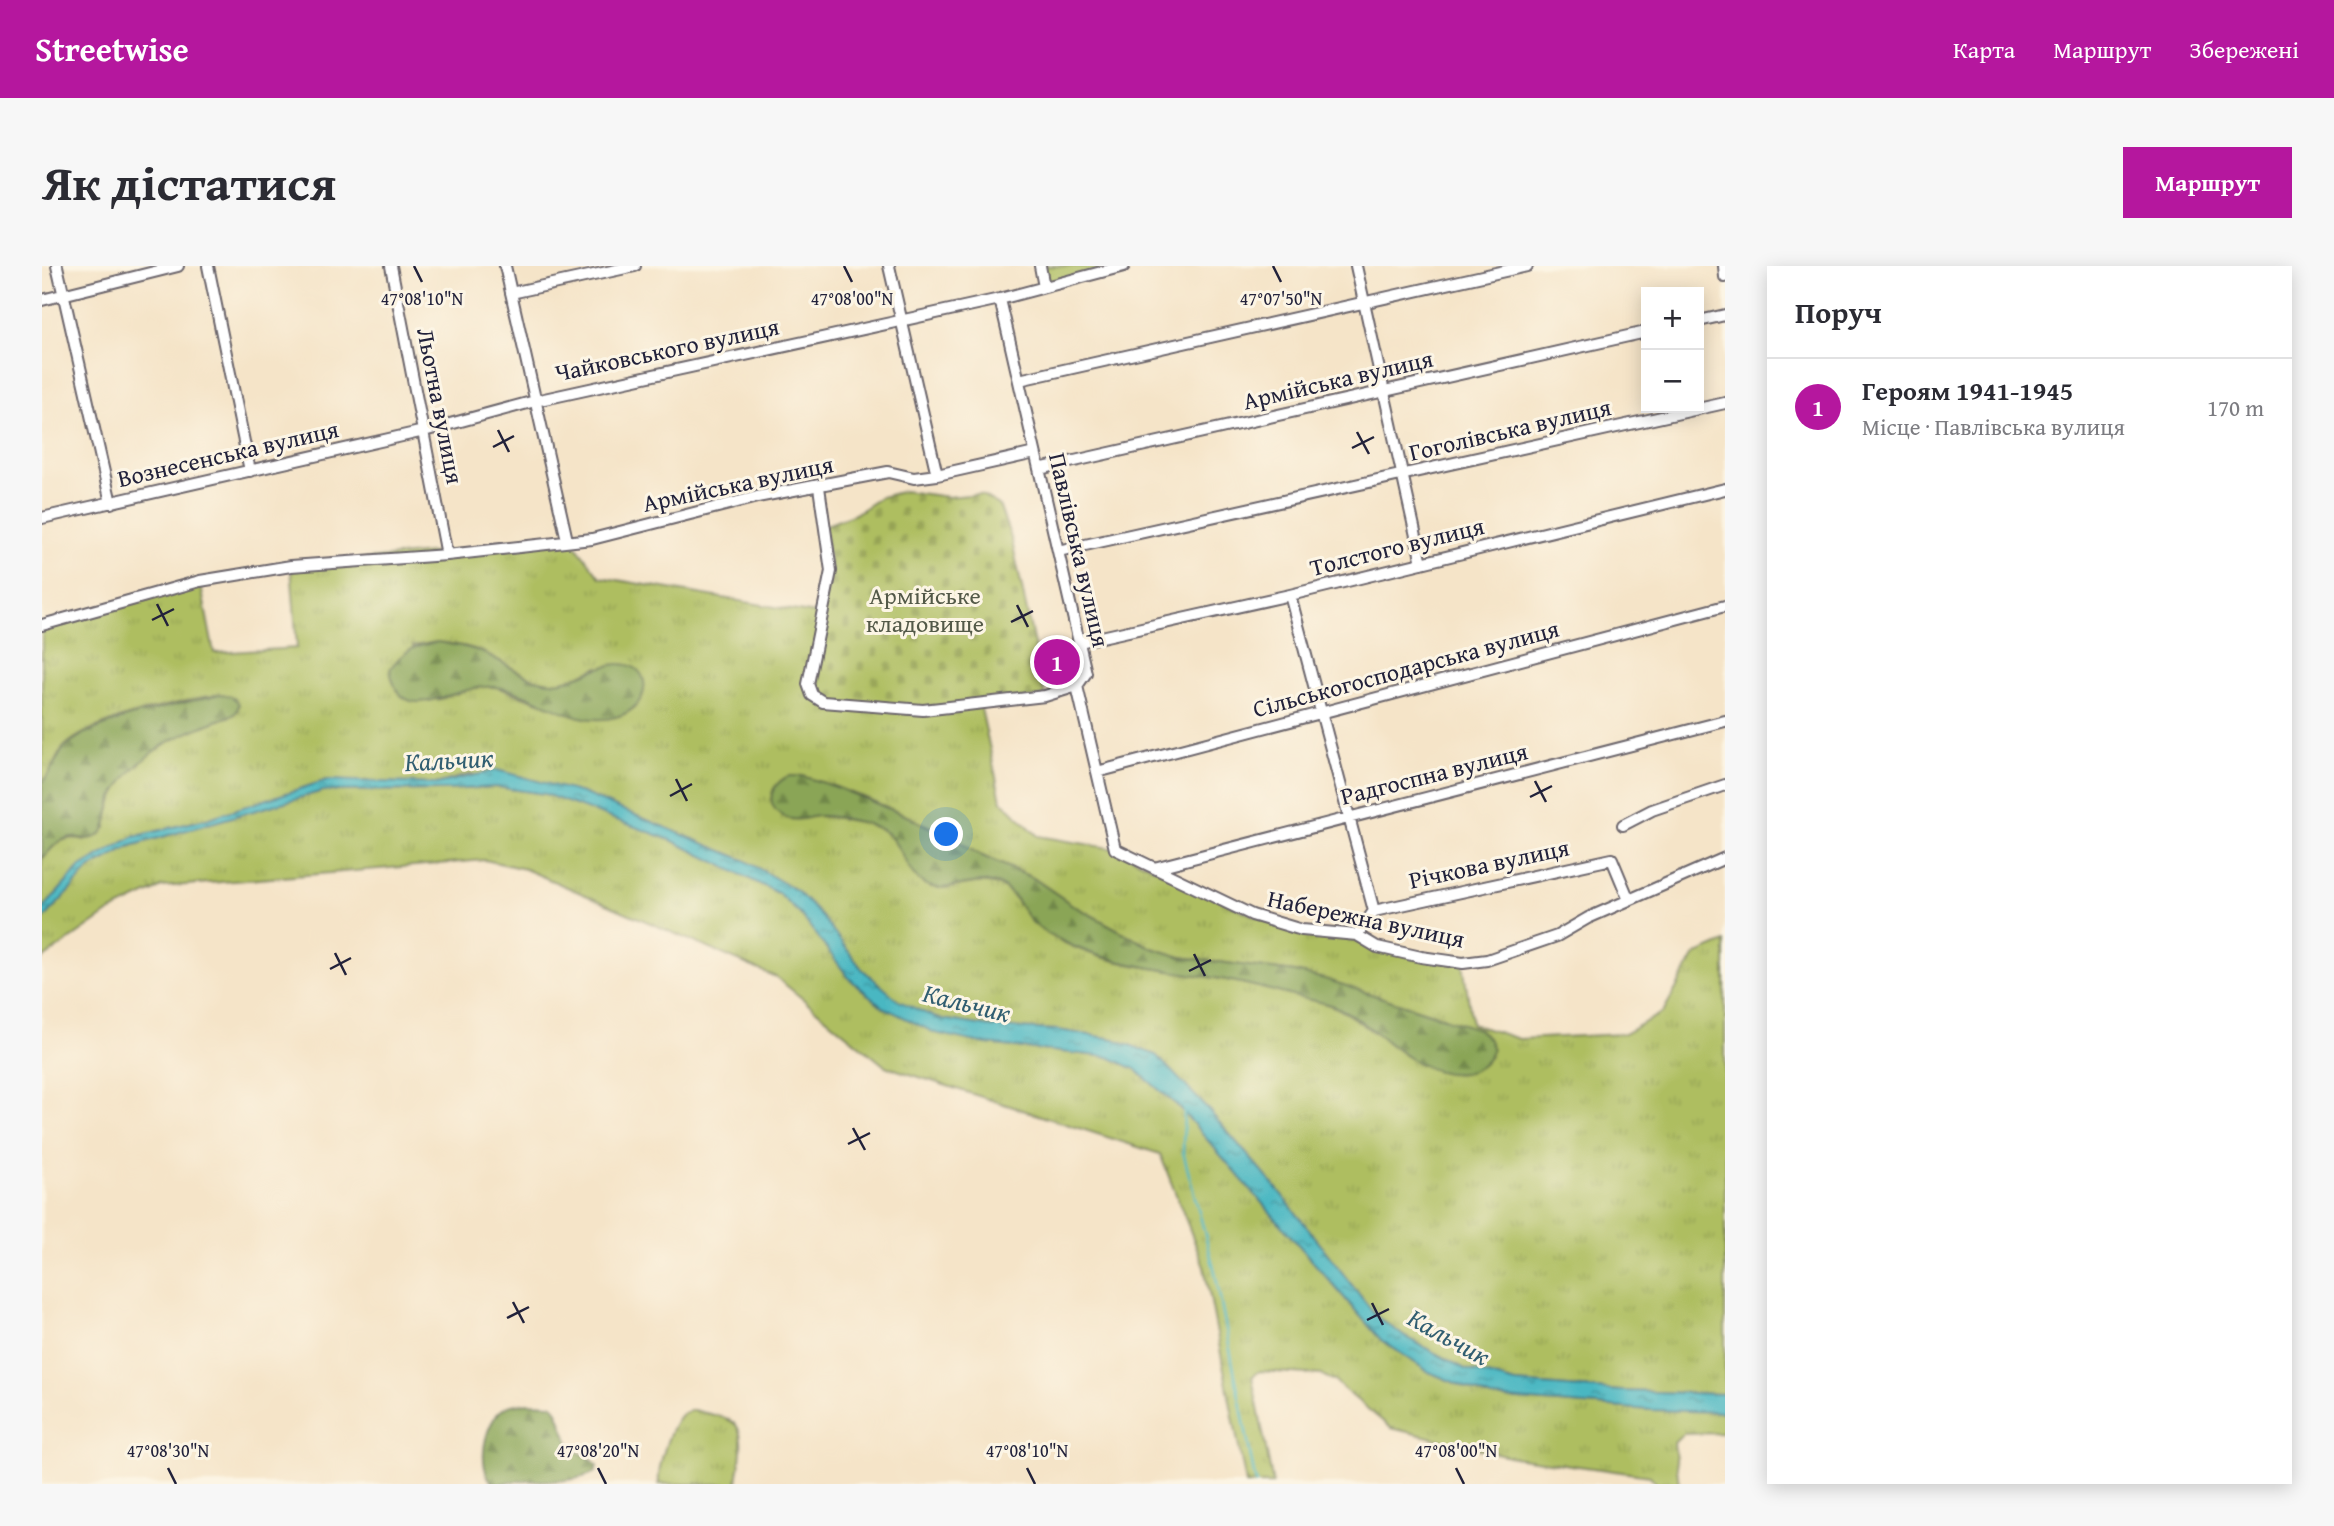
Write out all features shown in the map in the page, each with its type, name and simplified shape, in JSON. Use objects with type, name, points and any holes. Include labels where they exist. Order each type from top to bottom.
[{"type":"street","points":[[57,266],[111,503]]},
{"type":"street","points":[[42,300],[178,266]]},
{"type":"street","points":[[208,266],[250,471]]},
{"type":"street","name":"Льотна вулиця","points":[[391,266],[447,555]]},
{"type":"street","points":[[505,266],[567,540]]},
{"type":"street","points":[[511,293],[635,266]]},
{"type":"street","points":[[889,266],[937,475]]},
{"type":"street","points":[[1040,266],[1044,287]]},
{"type":"street","name":"Чайковського вулиця","points":[[424,431],[535,401],[1000,299],[1124,266]]},
{"type":"street","points":[[1356,266],[1422,563]]},
{"type":"street","points":[[1019,380],[1527,266]]},
{"type":"street","points":[[1724,266],[1725,276]]},
{"type":"street","name":"Павлівська вулиця","points":[[1000,299],[1086,673],[1077,686],[1115,849],[1154,868]]},
{"type":"street","points":[[1704,320],[1725,315]]},
{"type":"street","name":"Армійська вулиця","points":[[1039,469],[1641,333]]},
{"type":"street","name":"Гоголівська вулиця","points":[[1058,551],[1725,403]]},
{"type":"street","name":"Вознесенська вулиця","points":[[42,519],[424,431]]},
{"type":"street","name":"Армійська вулиця","points":[[447,555],[592,539],[707,509],[888,472],[914,478],[1035,453]]},
{"type":"street","points":[[819,487],[831,571],[808,684],[812,695],[823,702],[923,710],[1045,695],[1077,686]]},
{"type":"street","name":"Толстого вулиця","points":[[1079,642],[1290,595],[1725,489]]},
{"type":"street","points":[[42,625],[200,581],[291,566],[447,555]]},
{"type":"street","points":[[1290,595],[1374,911],[1357,934]]},
{"type":"street","name":"Сільськогосподарська вулиця","points":[[1097,772],[1725,606]]},
{"type":"street","name":"Радгоспна вулиця","points":[[1154,868],[1725,721]]},
{"type":"street","points":[[1623,825],[1652,810],[1725,785]]},
{"type":"street","name":"Набережна вулиця","points":[[1154,868],[1252,915],[1302,930],[1357,934],[1377,947],[1421,957],[1475,963],[1557,936],[1588,918],[1725,858]]},
{"type":"street","name":"Річкова вулиця","points":[[1374,911],[1612,859],[1629,900]]},
{"type":"green space","points":[[1042,266],[1114,266],[1046,284]]},
{"type":"green space","name":"Армійське кладовище","points":[[904,491],[948,497],[980,494],[999,505],[1012,541],[1045,696],[923,710],[823,702],[812,695],[821,615],[831,571],[824,526],[855,514],[881,497]]},
{"type":"green space","points":[[572,540],[600,577],[821,615],[980,704],[1001,800],[1038,836],[1115,849],[1252,915],[1302,930],[1357,935],[1377,947],[1463,963],[1472,1024],[1519,1039],[1624,1034],[1663,1012],[1695,955],[1725,942],[1725,1394],[1621,1391],[1516,1383],[1465,1369],[1405,1337],[1376,1316],[1278,1190],[1205,1106],[1156,1055],[1114,1039],[1058,1030],[992,1027],[936,1018],[899,1002],[862,969],[823,918],[797,891],[744,860],[582,793],[470,774],[436,784],[327,780],[206,819],[133,837],[79,868],[42,910],[42,859],[60,842],[71,839],[85,840],[106,828],[111,804],[121,784],[134,767],[151,753],[190,731],[233,715],[208,696],[111,721],[76,737],[64,747],[42,784],[42,625],[200,581],[214,653],[297,648],[291,566]],"holes":[[[437,642],[475,649],[541,681],[557,682],[598,667],[579,716],[496,687],[475,687],[438,700],[413,646]],[[802,776],[866,798],[954,839],[980,855],[1033,878],[1074,906],[1152,948],[1181,957],[1295,972],[1443,1017],[1490,1056],[1472,1070],[1453,1073],[1433,1069],[1330,1005],[1225,980],[1128,964],[1083,951],[1039,927],[1005,889],[990,883],[937,887],[924,881],[910,869],[894,839],[887,833],[857,822],[817,816]]]},
{"type":"green space","points":[[437,642],[479,651],[542,681],[569,679],[610,665],[630,666],[643,678],[642,696],[637,705],[628,712],[600,719],[570,714],[525,695],[494,687],[479,687],[432,700],[417,702],[405,699],[396,688],[390,669],[410,650]]},
{"type":"green space","points":[[220,694],[231,696],[239,704],[233,715],[180,736],[149,755],[124,781],[113,798],[102,833],[91,839],[72,837],[63,840],[42,859],[42,784],[65,746],[85,733],[130,716]]},
{"type":"green space","points":[[789,776],[802,776],[836,787],[909,817],[980,855],[1033,878],[1074,906],[1152,948],[1181,957],[1295,972],[1325,979],[1478,1029],[1488,1038],[1493,1049],[1487,1060],[1478,1068],[1456,1074],[1445,1072],[1421,1065],[1401,1053],[1364,1023],[1333,1006],[1235,982],[1126,963],[1075,947],[1035,925],[1013,896],[999,885],[980,882],[943,888],[926,885],[912,873],[894,841],[880,829],[832,817],[795,820],[780,814],[772,803],[773,791]]},
{"type":"green space","points":[[496,787],[545,794],[613,818],[671,840],[778,893],[801,915],[850,979],[883,1007],[986,1044],[1109,1057],[1135,1069],[1179,1107],[1381,1340],[1429,1372],[1491,1398],[1651,1410],[1725,1412],[1725,1433],[1683,1434],[1674,1443],[1679,1484],[1657,1484],[1650,1476],[1513,1457],[1391,1428],[1334,1381],[1322,1375],[1260,1371],[1252,1377],[1273,1484],[1246,1484],[1204,1266],[1160,1154],[885,1066],[776,977],[525,869],[485,860],[162,887],[111,911],[42,959],[42,921],[89,869],[131,846],[323,791]]},
{"type":"green space","points":[[513,1404],[552,1404],[558,1412],[571,1446],[594,1462],[597,1466],[595,1472],[567,1480],[494,1484],[488,1477],[484,1456],[487,1434],[497,1415]]},
{"type":"green space","points":[[693,1410],[731,1421],[740,1432],[737,1484],[659,1484],[662,1458],[673,1427],[682,1414]]},
{"type":"water","points":[[497,770],[582,793],[744,860],[797,891],[823,918],[862,969],[899,1001],[936,1018],[992,1027],[1058,1030],[1114,1039],[1156,1055],[1205,1106],[1278,1190],[1376,1316],[1405,1337],[1465,1369],[1516,1383],[1621,1391],[1725,1394],[1725,1412],[1651,1410],[1491,1398],[1429,1372],[1381,1340],[1179,1107],[1135,1069],[1109,1057],[986,1044],[935,1033],[883,1007],[850,979],[801,915],[778,893],[671,840],[545,794],[496,787],[323,791],[131,846],[89,869],[42,921],[42,910],[79,868],[133,837],[206,819],[327,780],[436,784]]},
{"type":"waterway","points":[[1184,1111],[1183,1152],[1215,1272],[1256,1484]]},
{"type":"place","name":"Героям 1941-1945","points":[[1057,662]]},
{"type":"water label","name":"Кальчик","points":[[449,760]]},
{"type":"water label","name":"Кальчик","points":[[967,1003]]},
{"type":"water label","name":"Кальчик","points":[[1449,1337]]}]
